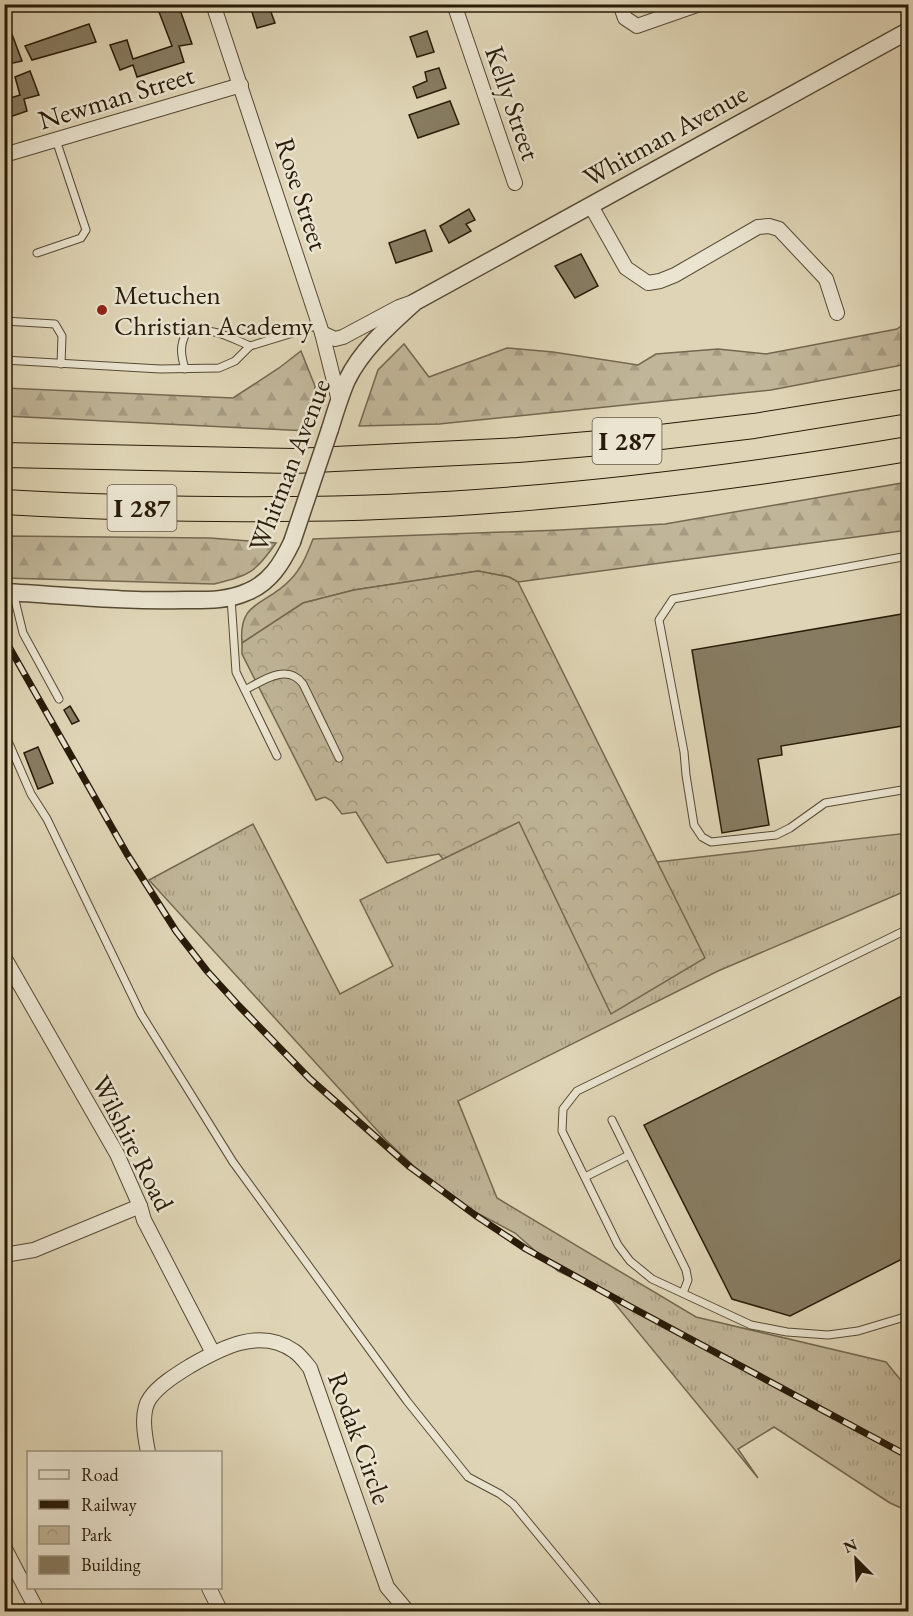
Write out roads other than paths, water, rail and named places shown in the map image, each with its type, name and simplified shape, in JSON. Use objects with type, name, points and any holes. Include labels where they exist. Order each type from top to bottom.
[{"type":"highway","name":"I 287","points":[[4,455],[294,461],[506,451],[635,440],[754,426],[909,401]]},
{"type":"highway","name":"I 287","points":[[4,502],[105,507],[279,509],[440,503],[600,492],[700,481],[798,468],[909,449]]},
{"type":"street","name":"Rose Street","points":[[213,4],[321,329],[339,401]]},
{"type":"street","name":"Kelly Street","points":[[454,4],[515,183]]},
{"type":"street","points":[[620,4],[625,18],[636,26],[700,4]]},
{"type":"street","name":"Whitman Avenue","points":[[321,329],[335,339],[344,337],[399,307],[415,302],[909,31]]},
{"type":"street","name":"Newman Street","points":[[4,155],[240,84]]},
{"type":"street","points":[[591,206],[626,268],[648,283],[675,275],[758,227],[769,226],[779,229],[826,279],[837,313]]},
{"type":"street","name":"Whitman Avenue","points":[[8,592],[156,601],[231,598],[249,592],[264,582],[280,567],[292,542],[347,380],[369,346],[415,302]]},
{"type":"street","name":"Wilshire Road","points":[[4,957],[117,1154],[144,1220],[213,1353]]},
{"type":"street","points":[[4,1255],[34,1250],[140,1206]]},
{"type":"street","name":"Rodak Circle","points":[[148,1451],[145,1410],[150,1398],[176,1375],[213,1353],[244,1341],[266,1340],[281,1344],[295,1352],[310,1368],[387,1587],[408,1611]]},
{"type":"street","points":[[4,1547],[38,1611]]},
{"type":"street","points":[[210,1589],[221,1611]]},
{"type":"lane","points":[[37,253],[81,238],[87,230],[56,140]]},
{"type":"lane","points":[[4,321],[55,324],[62,336],[61,364]]},
{"type":"lane","points":[[4,360],[185,369],[219,368],[236,361],[250,346],[321,329]]},
{"type":"lane","points":[[185,369],[181,351],[182,340],[187,332],[213,331],[250,346]]},
{"type":"lane","points":[[909,556],[673,599],[660,620],[684,752],[694,825],[702,837],[711,842],[776,835],[790,828],[825,802],[909,789]]},
{"type":"lane","points":[[8,592],[23,633],[59,699]]},
{"type":"lane","points":[[231,598],[236,672],[277,756]]},
{"type":"lane","points":[[245,690],[276,675],[294,674],[303,684],[339,758]]},
{"type":"lane","points":[[4,732],[31,794],[47,819],[141,1014],[233,1162],[408,1401],[468,1477],[500,1494],[513,1504],[602,1611]]},
{"type":"lane","points":[[909,929],[577,1091],[563,1109],[562,1131],[618,1245],[630,1261],[652,1279],[751,1325],[787,1332],[828,1335],[858,1331],[909,1316]]},
{"type":"lane","points":[[612,1120],[686,1270],[687,1280],[683,1293]]},
{"type":"lane","points":[[585,1177],[629,1155]]},
{"type":"railway","points":[[4,638],[127,854],[176,931],[207,971],[310,1079],[410,1167],[526,1249],[908,1456]]},
{"type":"place","name":"Metuchen Christian Academy","points":[[102,310]]}]
